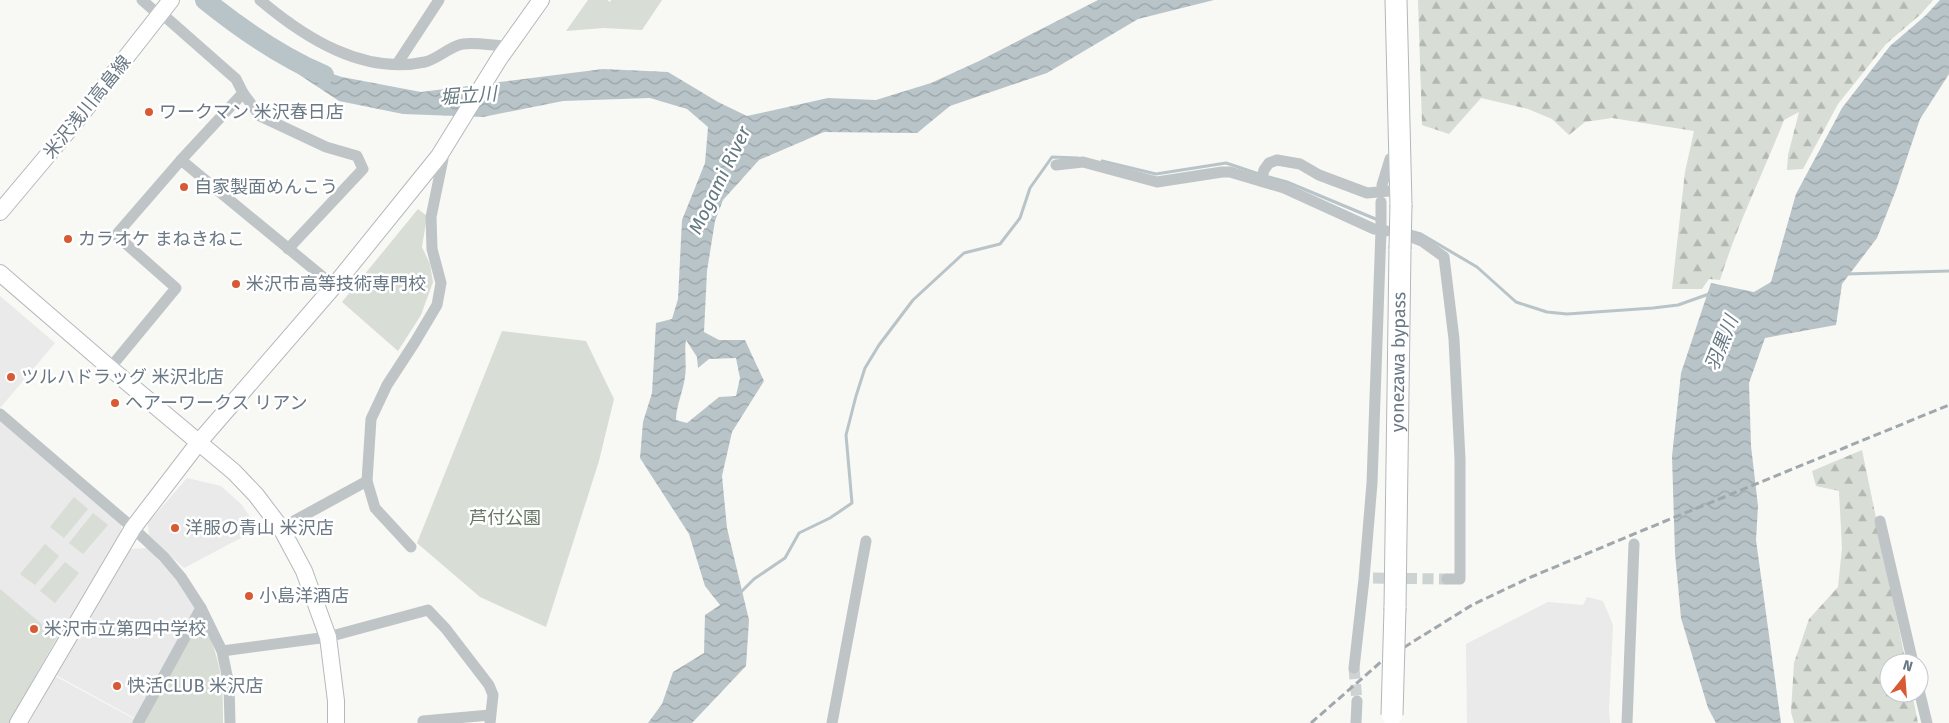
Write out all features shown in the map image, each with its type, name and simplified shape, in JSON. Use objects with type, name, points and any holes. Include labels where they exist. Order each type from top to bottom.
[{"type":"highway","name":"yonezawa bypass","points":[[1391,719],[1395,608],[1401,239],[1389,198],[1399,152],[1396,0]]},
{"type":"street","points":[[142,0],[236,80],[260,116],[326,147],[357,156],[363,169],[288,249]]},
{"type":"street","name":"米沢浅川高畠線","points":[[0,212],[73,125],[171,0]]},
{"type":"street","points":[[260,0],[304,34],[327,47],[355,58],[397,64],[426,62],[462,44],[504,53]]},
{"type":"street","points":[[397,64],[439,0]]},
{"type":"street","points":[[18,723],[133,528],[199,442],[334,286],[439,156],[504,53],[541,0]]},
{"type":"street","points":[[110,368],[176,288],[116,235],[181,160],[243,93]]},
{"type":"street","points":[[411,547],[375,508],[367,481],[371,419],[387,385],[437,305],[441,283],[432,250],[431,218],[444,159],[439,156]]},
{"type":"street","points":[[181,160],[334,286]]},
{"type":"street","points":[[1262,175],[1268,163],[1277,160],[1300,164],[1319,175],[1367,193],[1389,198],[1381,227],[1369,578],[1354,668]]},
{"type":"street","points":[[1056,165],[1083,162],[1157,182],[1222,172],[1262,175],[1284,188],[1374,229],[1381,227],[1401,239],[1422,241],[1444,257],[1454,339],[1460,459],[1460,579],[1447,579]]},
{"type":"street","points":[[0,273],[240,478],[256,495],[281,528],[304,571],[328,637],[336,701],[336,723]]},
{"type":"street","points":[[0,414],[133,528],[182,577],[201,608],[222,650],[229,684],[230,723]]},
{"type":"street","points":[[281,528],[367,481]]},
{"type":"street","points":[[1880,522],[1911,653]]},
{"type":"street","points":[[832,723],[866,541]]},
{"type":"street","points":[[1627,723],[1634,544]]},
{"type":"street","points":[[138,723],[201,608]]},
{"type":"street","points":[[222,650],[328,637],[428,610],[446,629],[488,685],[493,695],[490,719],[423,721],[423,723]]},
{"type":"street","points":[[1356,723],[1357,702]]},
{"type":"street","points":[[1922,703],[1927,723]]},
{"type":"shaded area","name":"ツルハドラッグ 米沢北店","points":[[0,296],[55,343],[0,408]]},
{"type":"shaded area","name":"米沢市立第四中学校","points":[[0,421],[121,524],[122,535],[13,723],[0,723]]},
{"type":"shaded area","points":[[187,478],[221,486],[242,505],[258,529],[184,568],[149,537],[148,523]]},
{"type":"shaded area","points":[[147,548],[179,580],[198,611],[136,719],[56,675],[87,618],[130,549]]},
{"type":"shaded area","points":[[1587,597],[1603,601],[1613,625],[1610,723],[1467,723],[1466,644],[1548,602],[1583,605]]},
{"type":"shaded area","points":[[55,676],[136,720],[135,723],[29,723]]},
{"type":"green space","points":[[588,0],[607,0],[610,2],[611,0],[662,0],[642,30],[604,28],[566,31]]},
{"type":"green space","points":[[1418,0],[1933,0],[1921,14],[1886,44],[1838,104],[1803,169],[1787,170],[1788,155],[1799,112],[1784,120],[1742,219],[1720,280],[1709,279],[1702,289],[1672,289],[1685,172],[1694,131],[1612,118],[1585,122],[1569,135],[1552,119],[1528,109],[1481,98],[1449,134],[1422,125]]},
{"type":"green space","points":[[418,209],[427,216],[422,247],[430,264],[433,282],[421,315],[398,351],[342,302]]},
{"type":"green space","name":"芦付公園","points":[[502,331],[586,341],[614,399],[599,461],[546,627],[480,597],[417,543]]},
{"type":"green space","points":[[1862,450],[1904,653],[1879,653],[1879,703],[1914,703],[1918,723],[1794,723],[1791,712],[1794,663],[1809,619],[1838,587],[1842,548],[1839,491],[1816,486],[1812,471]]},
{"type":"green space","points":[[74,497],[88,509],[64,538],[50,527]]},
{"type":"green space","points":[[93,513],[108,525],[83,554],[69,543]]},
{"type":"green space","points":[[45,544],[59,556],[35,585],[20,574]]},
{"type":"green space","points":[[65,562],[79,573],[55,603],[40,591]]},
{"type":"green space","points":[[0,589],[57,637],[9,723],[0,723]]},
{"type":"green space","points":[[193,630],[207,630],[216,654],[222,686],[223,723],[143,723]]},
{"type":"water","name":"Mogami River","points":[[1098,0],[1214,0],[1138,19],[1047,73],[950,106],[917,133],[824,132],[759,160],[723,200],[715,221],[707,271],[704,332],[719,340],[745,340],[764,381],[732,432],[722,476],[727,528],[749,620],[746,666],[692,723],[648,723],[662,704],[673,672],[704,653],[705,615],[720,605],[705,586],[689,534],[640,458],[643,422],[652,393],[656,323],[672,319],[678,299],[682,220],[705,163],[708,127],[687,109],[650,98],[563,101],[483,117],[403,114],[339,101],[265,52],[342,77],[421,92],[603,69],[668,72],[718,102],[747,116],[828,98],[876,100],[931,83],[979,61]],"holes":[[[686,340],[697,357],[698,368],[709,359],[736,358],[740,378],[736,396],[719,397],[687,423],[676,420],[685,377]]]},
{"type":"water","name":"羽黒川","points":[[1940,0],[1949,0],[1949,74],[1920,119],[1896,190],[1877,238],[1842,284],[1836,325],[1765,338],[1749,383],[1751,446],[1758,506],[1756,540],[1781,723],[1716,723],[1708,708],[1681,618],[1675,553],[1672,456],[1681,373],[1711,283],[1754,292],[1771,282],[1796,194],[1842,108],[1890,46],[1925,16]]},
{"type":"waterway","name":"堀立川","points":[[205,0],[262,42],[292,60],[324,75]]},
{"type":"waterway","points":[[740,593],[754,579],[785,558],[799,533],[830,518],[852,503],[846,435],[856,396],[865,368],[879,345],[913,300],[964,253],[1000,244],[1020,218],[1030,188],[1052,157],[1078,158]]},
{"type":"waterway","points":[[1102,161],[1156,174],[1226,163],[1259,174]]},
{"type":"waterway","points":[[1265,176],[1287,182],[1378,220]]},
{"type":"waterway","points":[[1410,231],[1421,234],[1477,267],[1516,302],[1547,312],[1567,314],[1653,308],[1678,305],[1709,294]]},
{"type":"waterway","points":[[1846,274],[1949,271]]},
{"type":"tunnel","points":[[1373,578],[1447,579]]},
{"type":"tunnel","points":[[1354,668],[1357,701]]},
{"type":"railway","points":[[1311,723],[1382,661],[1472,605],[1531,577],[1949,405]]},
{"type":"place","name":"ワークマン 米沢春日店","points":[[149,112]]},
{"type":"place","name":"自家製面めんこう","points":[[184,187]]},
{"type":"place","name":"カラオケ まねきねこ","points":[[68,239]]},
{"type":"place","name":"米沢市高等技術専門校","points":[[236,284]]},
{"type":"place","name":"ツルハドラッグ 米沢北店","points":[[11,377]]},
{"type":"place","name":"ヘアーワークス リアン","points":[[115,403]]},
{"type":"place","name":"洋服の青山 米沢店","points":[[175,528]]},
{"type":"place","name":"小島洋酒店","points":[[249,596]]},
{"type":"place","name":"米沢市立第四中学校","points":[[34,629]]},
{"type":"place","name":"快活CLUB 米沢店","points":[[117,686]]}]
